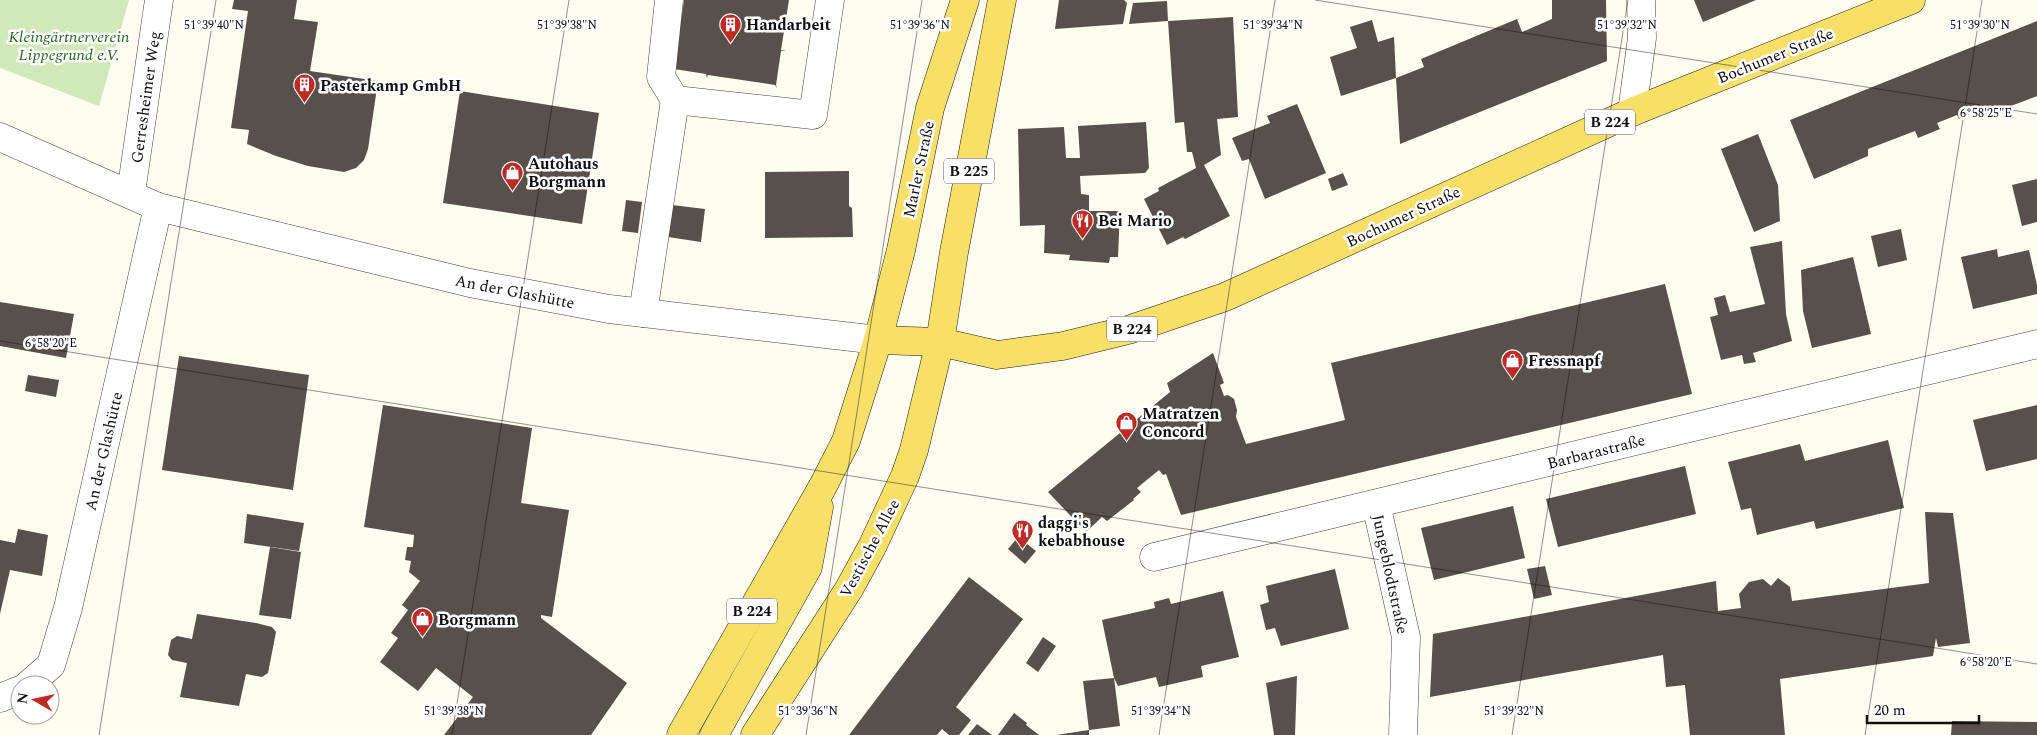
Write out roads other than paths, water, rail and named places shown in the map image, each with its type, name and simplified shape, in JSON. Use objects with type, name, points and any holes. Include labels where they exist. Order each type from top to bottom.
[{"type":"main road","name":"Marler Straße","points":[[878,340],[901,250],[930,108],[966,0]]},
{"type":"main road","name":"B 225","points":[[940,342],[954,252],[1002,0]]},
{"type":"main road","name":"Bochumer Straße","points":[[878,340],[940,342],[997,355],[1062,346],[1128,330],[1225,297],[1632,112],[1911,0]]},
{"type":"main road","name":"B 224","points":[[681,735],[824,486],[846,441],[878,340]]},
{"type":"main road","name":"Vestische Allee","points":[[755,735],[849,589],[872,547],[905,476],[914,450],[940,342]]},
{"type":"main road","points":[[714,735],[808,567],[824,486]]},
{"type":"street","name":"Gerresheimer Weg","points":[[131,193],[159,0]]},
{"type":"street","points":[[643,313],[675,100],[661,77],[668,0]]},
{"type":"street","points":[[675,100],[813,115],[830,0]]},
{"type":"street","points":[[1632,112],[1642,38],[1641,0]]},
{"type":"street","name":"An der Glashütte","points":[[0,137],[131,193],[158,207],[470,283],[609,309],[878,340]]},
{"type":"street","name":"An der Glashütte","points":[[40,675],[51,665],[68,608],[158,207]]},
{"type":"street","name":"Barbarastraße","points":[[1154,557],[2037,344]]},
{"type":"street","name":"Jungeblodtstraße","points":[[1376,504],[1406,637],[1403,735]]},
{"type":"place","name":"Handarbeit","points":[[730,43]]},
{"type":"place","name":"Pasterkamp GmbH","points":[[304,104]]},
{"type":"place","name":"Autohaus Borgmann","points":[[512,191]]},
{"type":"place","name":"Bei Mario","points":[[1082,239]]},
{"type":"place","name":"Fressnapf","points":[[1512,379]]},
{"type":"place","name":"Matratzen Concord","points":[[1126,441]]},
{"type":"place","name":"daggi's kebabhouse","points":[[1022,550]]},
{"type":"place","name":"Borgmann","points":[[422,638]]},
{"type":"park label","name":"Kleingärtnerverein Lippegrund e.V.","points":[[69,45]]}]
